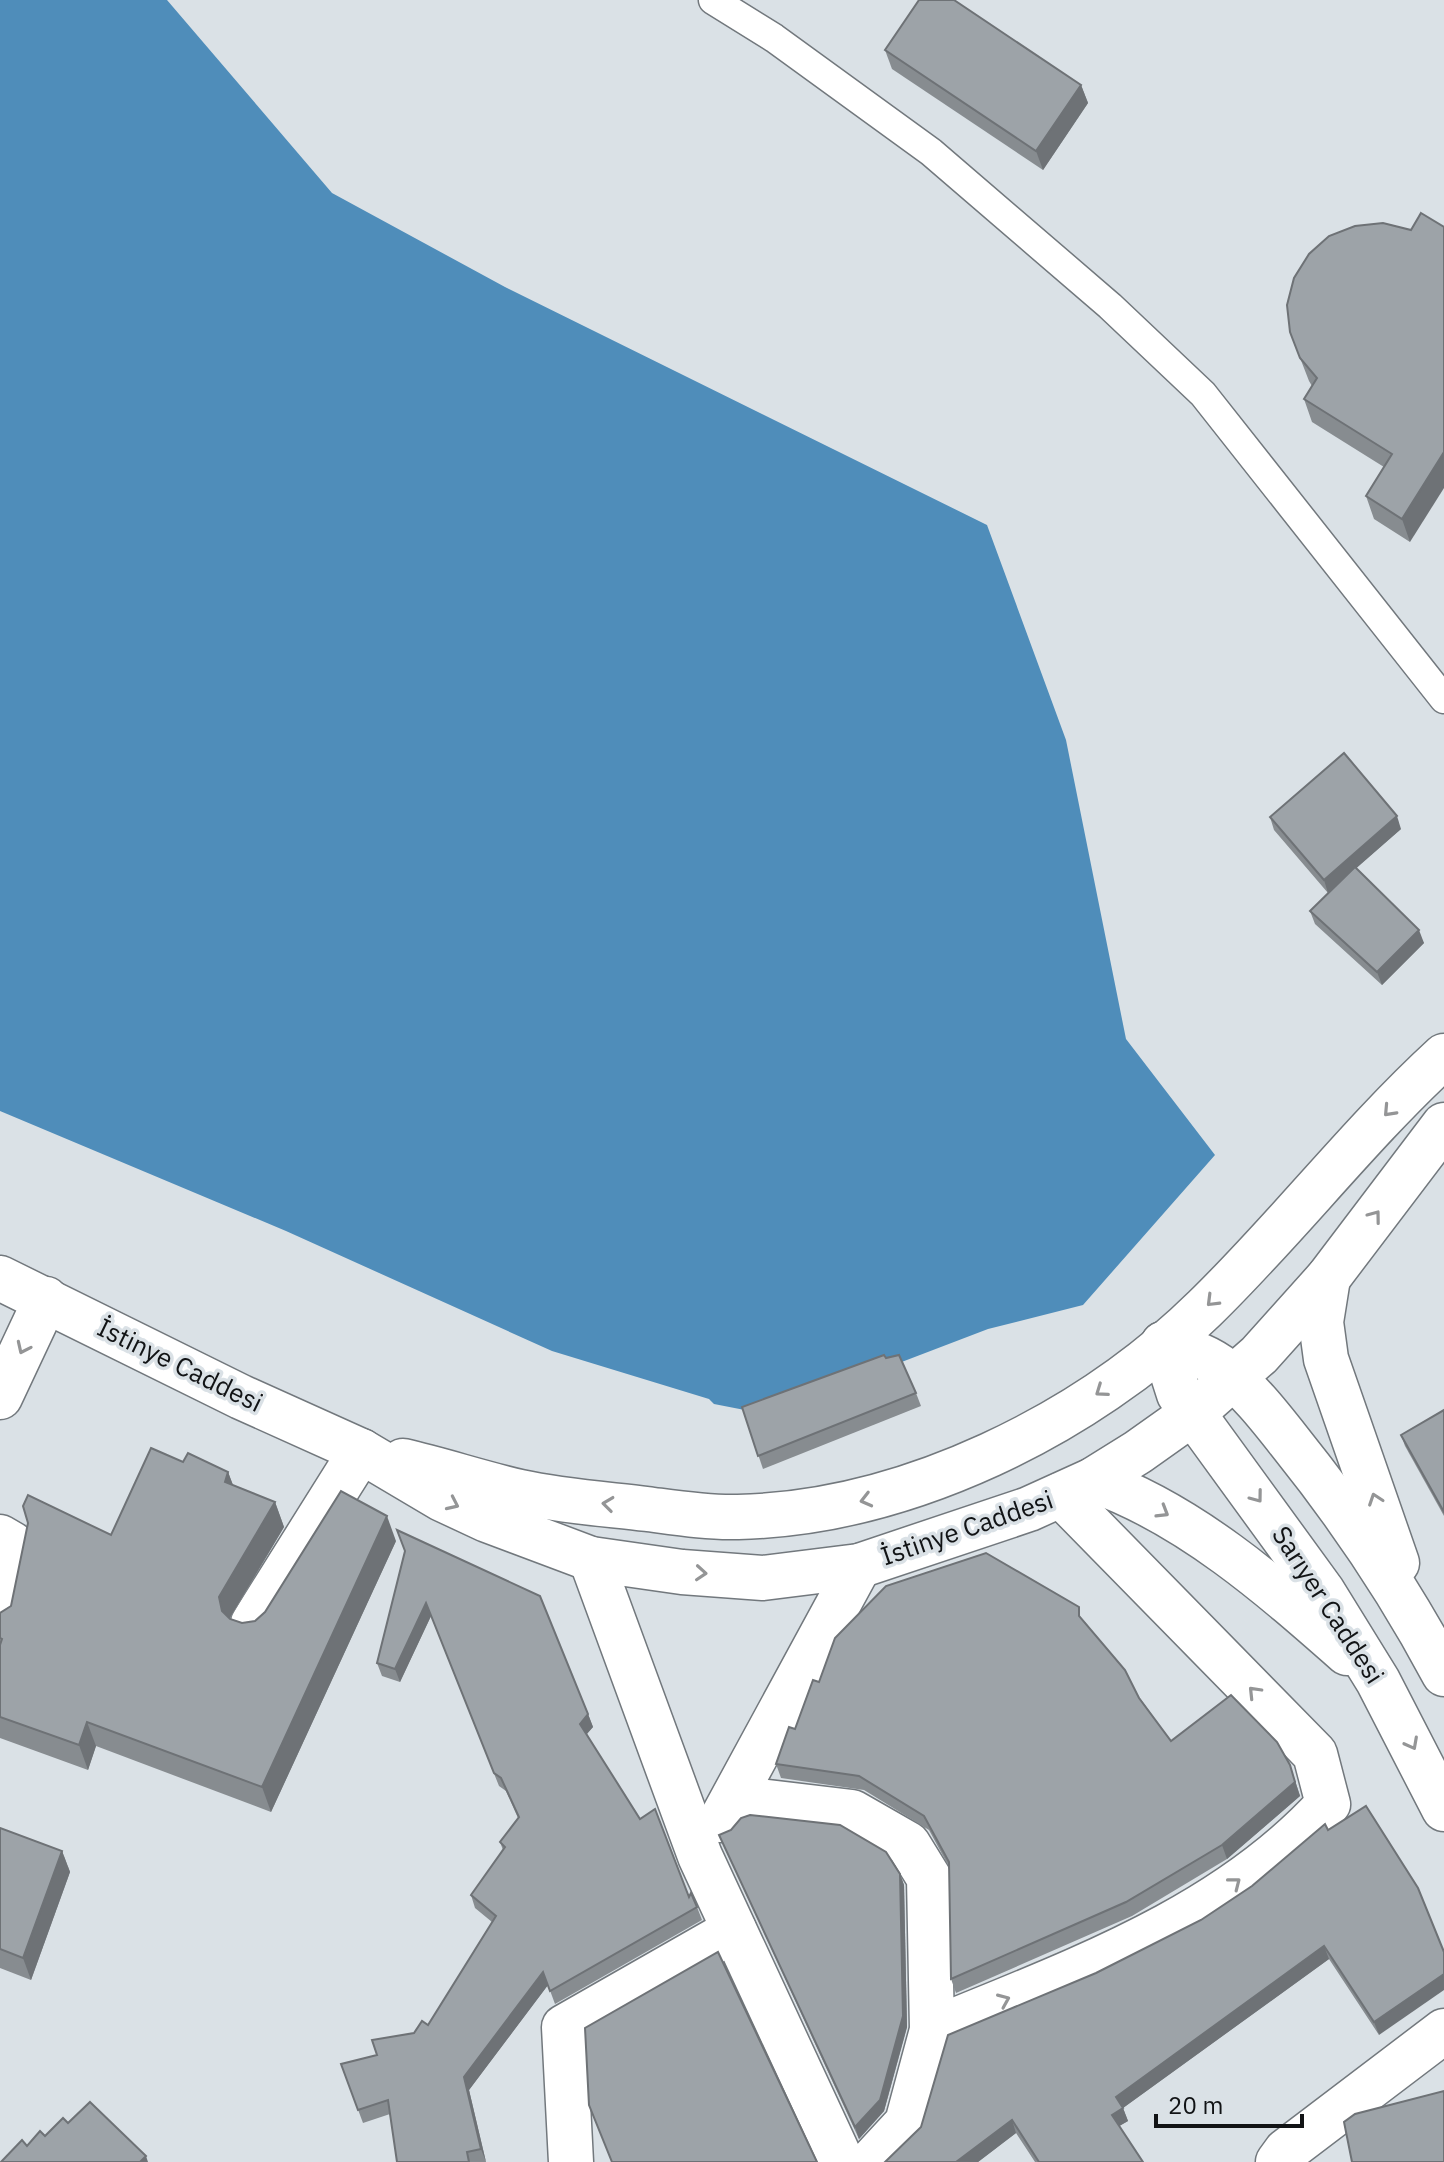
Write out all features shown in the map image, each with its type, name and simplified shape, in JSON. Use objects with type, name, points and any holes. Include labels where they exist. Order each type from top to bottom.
[{"type":"main road","name":"İstinye Caddesi","points":[[361,1451],[521,1492],[603,1504],[736,1517],[822,1511],[896,1492],[1006,1448],[1096,1395],[1163,1344],[1231,1282],[1444,1056]]},
{"type":"main road","name":"İstinye Caddesi","points":[[0,1278],[241,1397],[361,1451],[453,1505],[591,1559],[682,1572],[763,1578],[859,1566],[1077,1488],[1193,1413],[1234,1379],[1328,1278],[1444,1125]]},
{"type":"main road","points":[[1328,1278],[1321,1322],[1326,1359],[1419,1626]]},
{"type":"main road","points":[[0,1397],[46,1299]]},
{"type":"main road","points":[[1163,1344],[1203,1356],[1234,1379],[1266,1411],[1329,1489],[1419,1626],[1444,1674]]},
{"type":"main road","name":"Sarıyer Caddesi","points":[[1163,1344],[1174,1383],[1323,1592],[1378,1681],[1444,1809]]},
{"type":"main road","points":[[253,1623],[361,1451]]},
{"type":"main road","points":[[1077,1488],[1161,1510],[1218,1548],[1378,1681]]},
{"type":"main road","points":[[932,2030],[1089,1964],[1213,1901],[1307,1827],[1328,1804],[1315,1754],[1077,1488]]},
{"type":"main road","points":[[0,1537],[12,1544],[0,1615]]},
{"type":"main road","points":[[591,1559],[700,1856],[842,2162]]},
{"type":"main road","points":[[700,1856],[859,1566]]},
{"type":"main road","points":[[734,1798],[852,1812],[908,1844],[929,1878],[932,2030],[907,2123],[871,2162]]},
{"type":"main road","points":[[571,2162],[564,2027],[734,1930]]},
{"type":"main road","points":[[1278,2162],[1286,2151],[1444,2031]]},
{"type":"lane","points":[[713,0],[774,38],[931,152],[1110,306],[1193,384],[1444,699]]},
{"type":"water","points":[[0,0],[167,0],[332,193],[505,287],[987,525],[1066,740],[1126,1039],[1215,1155],[1083,1305],[988,1329],[831,1389],[755,1412],[714,1404],[709,1399],[552,1351],[286,1231],[0,1111]]},
{"type":"building","points":[[919,0],[954,0],[1081,85],[1036,151],[885,50]]},
{"type":"building","points":[[1421,213],[1444,227],[1444,452],[1402,519],[1366,496],[1392,454],[1304,399],[1317,378],[1300,358],[1290,332],[1287,305],[1294,278],[1309,254],[1329,236],[1355,226],[1383,223],[1411,230]]},
{"type":"building","points":[[1344,753],[1397,816],[1324,880],[1270,817]]},
{"type":"building","points":[[1355,867],[1419,930],[1377,972],[1310,911]]},
{"type":"building","points":[[884,1355],[886,1358],[899,1355],[916,1393],[758,1456],[742,1407]]},
{"type":"building","points":[[1444,1410],[1444,1512],[1401,1435]]},
{"type":"building","points":[[151,1448],[183,1462],[188,1453],[228,1472],[225,1482],[275,1502],[219,1597],[222,1611],[230,1619],[242,1623],[255,1621],[265,1612],[341,1491],[387,1516],[262,1787],[87,1722],[79,1745],[0,1717],[0,1613],[11,1606],[28,1523],[23,1506],[28,1495],[111,1535]]},
{"type":"building","points":[[397,1530],[540,1596],[588,1714],[580,1724],[640,1819],[655,1809],[689,1897],[691,1893],[697,1907],[550,1991],[543,1972],[464,2077],[481,2149],[467,2152],[469,2162],[397,2162],[388,2100],[358,2110],[341,2064],[377,2055],[372,2040],[414,2033],[422,2021],[428,2025],[496,1916],[471,1895],[505,1847],[500,1842],[519,1817],[501,1778],[494,1773],[426,1603],[395,1669],[377,1663],[405,1551]]},
{"type":"building","points":[[986,1553],[1079,1607],[1079,1616],[1125,1670],[1139,1698],[1171,1741],[1231,1695],[1277,1742],[1290,1765],[1295,1782],[1222,1845],[1126,1902],[951,1979],[949,1862],[924,1816],[859,1776],[776,1764],[789,1727],[795,1729],[813,1680],[819,1682],[835,1638],[886,1586]]},
{"type":"building","points":[[1366,1806],[1418,1888],[1444,1952],[1444,1974],[1374,2022],[1324,1946],[1116,2097],[1123,2108],[1112,2115],[1143,2162],[1039,2162],[1012,2120],[956,2162],[885,2162],[921,2127],[948,2035],[1096,1973],[1201,1920],[1252,1886],[1325,1824],[1328,1830]]},
{"type":"building","points":[[750,1815],[840,1825],[886,1852],[900,1874],[903,2016],[880,2100],[855,2127],[719,1835]]},
{"type":"building","points":[[0,1828],[62,1851],[23,1958],[0,1949]]},
{"type":"building","points":[[718,1952],[817,2162],[612,2162],[589,2105],[585,2028]]},
{"type":"building","points":[[1444,2091],[1444,2162],[1352,2162],[1344,2122],[1355,2114]]},
{"type":"building","points":[[90,2102],[146,2156],[140,2162],[1,2162],[22,2140],[27,2146],[40,2131],[45,2136],[63,2118],[68,2123]]}]
